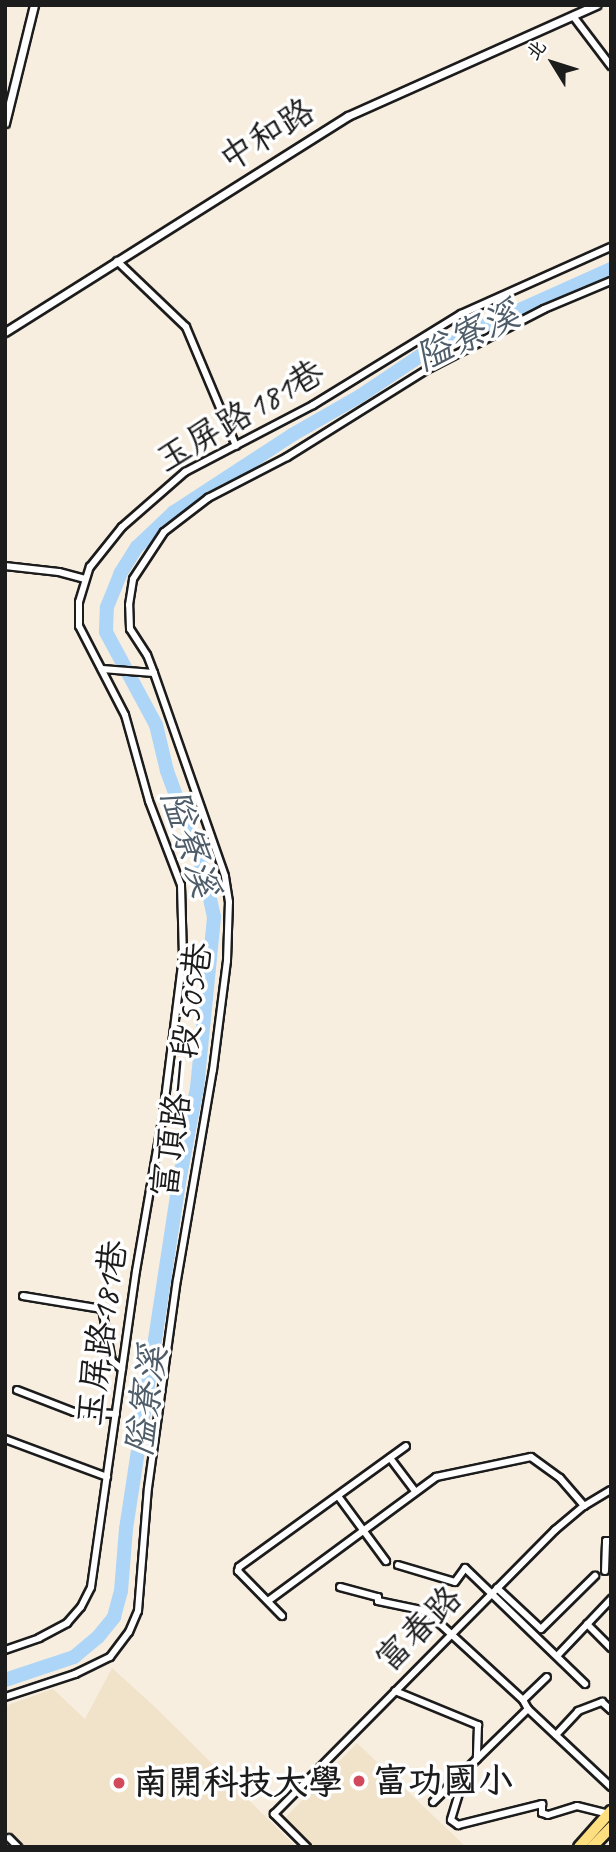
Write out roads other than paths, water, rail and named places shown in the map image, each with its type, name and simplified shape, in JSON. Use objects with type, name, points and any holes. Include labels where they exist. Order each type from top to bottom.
[{"type":"main road","points":[[579,1847],[609,1813]]},
{"type":"main road","points":[[592,1847],[611,1826]]},
{"type":"street","points":[[5,123],[34,5]]},
{"type":"street","name":"中和路","points":[[5,332],[348,116],[596,5]]},
{"type":"street","points":[[573,16],[611,66]]},
{"type":"street","name":"玉屏路181巷","points":[[5,1650],[59,1629],[81,1607],[94,1575],[122,1369],[163,1115],[184,934],[181,885],[149,801],[125,715],[79,626],[78,611],[85,579],[98,554],[152,499],[185,472],[313,405],[461,314],[611,247]]},
{"type":"street","points":[[117,261],[186,327],[236,446]]},
{"type":"street","name":"富頂路一段505巷","points":[[5,1698],[75,1674],[110,1657],[129,1632],[138,1611],[148,1489],[177,1280],[213,1070],[229,925],[225,876],[151,672],[147,654],[130,629],[130,590],[146,555],[176,521],[208,498],[287,457],[426,370],[544,309],[611,281]]},
{"type":"street","points":[[5,566],[59,572],[85,579]]},
{"type":"street","points":[[103,668],[151,672]]},
{"type":"street","points":[[23,1296],[102,1309],[111,1361],[122,1369]]},
{"type":"street","points":[[17,1390],[74,1412],[116,1414]]},
{"type":"street","points":[[5,1439],[107,1477]]},
{"type":"street","points":[[282,1616],[238,1571],[239,1567],[406,1446]]},
{"type":"street","points":[[268,1601],[436,1477],[531,1457],[559,1478],[584,1506]]},
{"type":"street","points":[[390,1458],[415,1491]]},
{"type":"street","name":"富春路","points":[[306,1847],[274,1814],[494,1590],[584,1506],[611,1490]]},
{"type":"street","points":[[338,1496],[386,1561]]},
{"type":"street","points":[[605,1571],[606,1541],[611,1541]]},
{"type":"street","points":[[398,1565],[455,1582],[465,1568],[541,1629],[595,1576]]},
{"type":"street","points":[[340,1587],[378,1597],[378,1601],[426,1611],[523,1700],[528,1709],[611,1787]]},
{"type":"street","points":[[494,1590],[585,1684]]},
{"type":"street","points":[[556,1656],[611,1599]]},
{"type":"street","points":[[587,1624],[611,1648]]},
{"type":"street","points":[[523,1700],[547,1677]]},
{"type":"street","points":[[395,1691],[478,1725],[477,1759]]},
{"type":"street","points":[[556,1735],[578,1711],[602,1702],[611,1710]]},
{"type":"street","points":[[433,1802],[528,1709]]},
{"type":"street","points":[[452,1783],[460,1790],[451,1820],[458,1825],[542,1804],[542,1813],[548,1815],[577,1806],[609,1813]]},
{"type":"street","points":[[9,1838],[18,1847]]},
{"type":"waterway","name":"隘寮溪","points":[[5,1680],[74,1657],[98,1637],[114,1617],[121,1591],[126,1529],[179,1182],[197,1088],[214,917],[204,872],[167,771],[156,725],[106,632],[107,607],[120,574],[137,547],[174,512],[292,435],[360,396],[426,352],[611,269]]},
{"type":"place","name":"富功國小","points":[[359,1781]]},
{"type":"place","name":"南開科技大學","points":[[119,1783]]}]
